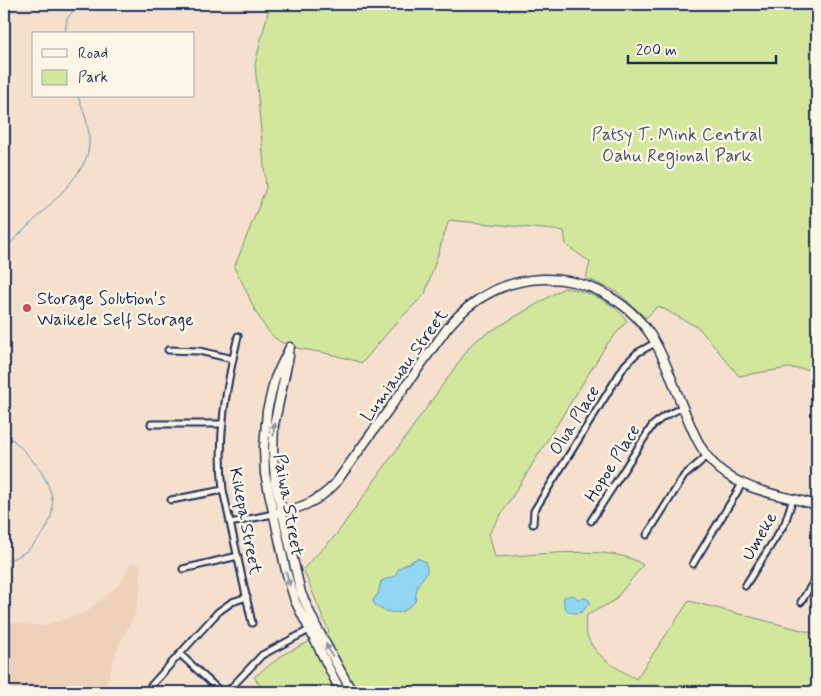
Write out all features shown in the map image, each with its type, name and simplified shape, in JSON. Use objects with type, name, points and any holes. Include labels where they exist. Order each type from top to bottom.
[{"type":"street","name":"Lumiauau Street","points":[[230,523],[282,512],[315,501],[335,484],[448,327],[466,308],[488,293],[512,283],[536,279],[561,280],[587,285],[604,292],[624,306],[641,323],[655,343],[696,438],[707,456],[721,471],[742,484],[817,505]]},
{"type":"street","name":"Kikepa Street","points":[[238,336],[221,424],[220,453],[223,490],[252,623]]},
{"type":"street","name":"Olua Place","points":[[533,524],[534,511],[625,365],[637,353],[655,343]]},
{"type":"street","name":"Paiwa Street","points":[[341,692],[308,630],[290,587],[265,474],[265,427],[275,378],[290,347],[277,408],[273,439],[276,482],[301,593],[316,626],[352,692]]},
{"type":"street","points":[[168,350],[199,351],[233,359]]},
{"type":"street","name":"Hopoe Place","points":[[591,521],[648,431],[663,417],[683,407]]},
{"type":"street","points":[[151,424],[221,424]]},
{"type":"street","points":[[648,534],[684,476],[707,456]]},
{"type":"street","points":[[693,564],[742,484]]},
{"type":"street","points":[[171,500],[223,490]]},
{"type":"street","name":"Umeke","points":[[745,586],[785,523],[793,498]]},
{"type":"street","points":[[183,569],[238,556]]},
{"type":"street","points":[[801,602],[817,576]]},
{"type":"street","points":[[148,689],[218,612],[232,602],[247,597]]},
{"type":"street","points":[[227,692],[262,655],[316,626]]},
{"type":"street","points":[[180,654],[221,692]]},
{"type":"shaded area","points":[[131,563],[140,564],[141,584],[135,614],[117,649],[104,692],[4,692],[4,621],[43,626],[86,612],[119,585]]},
{"type":"green space","name":"Patsy T. Mink Central Oahu Regional Park","points":[[270,4],[817,4],[817,370],[788,368],[739,376],[699,328],[658,306],[646,318],[617,292],[586,278],[590,262],[566,245],[564,231],[449,220],[425,294],[395,324],[362,363],[325,353],[296,348],[281,342],[274,337],[260,319],[234,268],[266,188],[255,64]]},
{"type":"green space","points":[[564,288],[591,294],[599,298],[615,308],[627,321],[607,344],[489,534],[495,557],[572,552],[613,554],[630,558],[643,565],[614,601],[587,615],[586,626],[587,637],[599,654],[617,668],[636,679],[689,601],[817,634],[817,692],[669,692],[648,686],[616,686],[610,692],[265,692],[254,677],[284,654],[329,632],[303,569],[336,535],[471,345],[481,337]]},
{"type":"water","points":[[418,558],[425,562],[427,572],[418,585],[415,602],[401,612],[388,612],[380,609],[373,600],[378,594],[381,581],[395,576],[399,568]]},
{"type":"water","points":[[573,595],[578,599],[585,598],[589,600],[590,603],[582,612],[573,613],[565,608],[564,597]]},
{"type":"waterway","points":[[65,32],[67,19],[78,4]]},
{"type":"waterway","points":[[4,250],[52,203],[84,164],[88,152],[89,138],[79,98]]},
{"type":"waterway","points":[[4,432],[37,466],[51,493],[52,507],[50,521],[37,541],[20,555],[4,561]]},
{"type":"place","name":"Storage Solution's Waikele Self Storage","points":[[27,308]]}]
